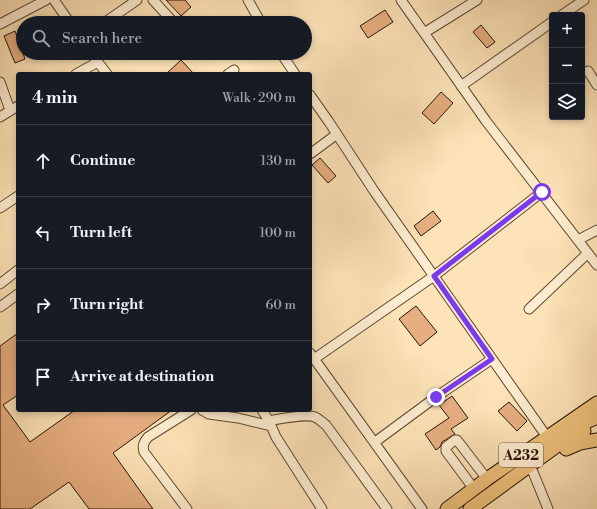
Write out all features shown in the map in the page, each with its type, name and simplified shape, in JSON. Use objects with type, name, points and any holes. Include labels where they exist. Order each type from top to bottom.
[{"type":"highway","name":"A232","points":[[447,509],[487,479],[555,438],[597,403]]},
{"type":"highway","points":[[457,509],[555,438],[597,417]]},
{"type":"highway","points":[[470,509],[555,438],[597,425]]},
{"type":"highway","name":"A232","points":[[484,509],[559,452],[580,443],[597,440]]},
{"type":"street","points":[[0,24],[46,0]]},
{"type":"street","points":[[54,0],[65,16]]},
{"type":"street","points":[[114,16],[137,0]]},
{"type":"street","points":[[153,0],[168,16]]},
{"type":"street","points":[[248,0],[257,16]]},
{"type":"street","points":[[401,0],[486,120],[597,265]]},
{"type":"street","points":[[424,33],[477,0]]},
{"type":"street","points":[[566,12],[584,0]]},
{"type":"street","points":[[461,86],[549,24]]},
{"type":"street","points":[[286,60],[294,72]]},
{"type":"street","points":[[80,72],[98,62],[106,72]]},
{"type":"street","points":[[588,71],[596,83]]},
{"type":"street","points":[[0,82],[14,108],[0,117]]},
{"type":"street","points":[[312,98],[374,190],[492,359],[555,438]]},
{"type":"street","points":[[312,153],[337,134]]},
{"type":"street","points":[[422,509],[312,356],[434,276],[542,192]]},
{"type":"street","points":[[0,208],[16,197]]},
{"type":"street","points":[[578,240],[597,230]]},
{"type":"street","points":[[529,309],[588,253]]},
{"type":"street","points":[[0,284],[16,272]]},
{"type":"street","points":[[0,307],[16,295]]},
{"type":"street","points":[[375,442],[436,397],[492,359]]},
{"type":"street","points":[[187,509],[142,448],[148,437],[188,412]]},
{"type":"street","points":[[206,412],[209,414],[238,418],[314,416],[326,425],[387,509]]},
{"type":"street","points":[[259,412],[267,418],[276,437],[322,509]]},
{"type":"street","points":[[474,489],[446,451],[446,447],[455,440],[457,440],[487,479]]},
{"type":"street","points":[[533,472],[548,509]]},
{"type":"building","points":[[166,0],[185,0],[191,7],[181,16]]},
{"type":"building","points":[[385,10],[393,22],[368,38],[360,26]]},
{"type":"building","points":[[481,25],[495,42],[487,48],[473,32]]},
{"type":"building","points":[[15,31],[16,60],[22,60],[15,63],[4,36]]},
{"type":"building","points":[[181,60],[192,72],[168,72]]},
{"type":"building","points":[[441,92],[453,103],[434,124],[422,113]]},
{"type":"building","points":[[320,158],[336,176],[328,183],[312,165]]},
{"type":"building","points":[[433,211],[441,221],[421,236],[414,226]]},
{"type":"building","points":[[416,306],[437,332],[420,346],[399,319]]},
{"type":"building","points":[[16,334],[16,396],[3,405],[30,442],[72,412],[169,412],[113,453],[153,509],[89,509],[69,482],[30,509],[0,509],[0,346]]},
{"type":"building","points":[[452,396],[468,418],[451,429],[455,434],[442,442],[440,447],[436,450],[425,434],[449,418],[439,405]]},
{"type":"building","points":[[509,402],[527,421],[517,431],[498,411]]},
{"type":"route","points":[[436,397],[492,359],[434,276],[542,192]]}]
